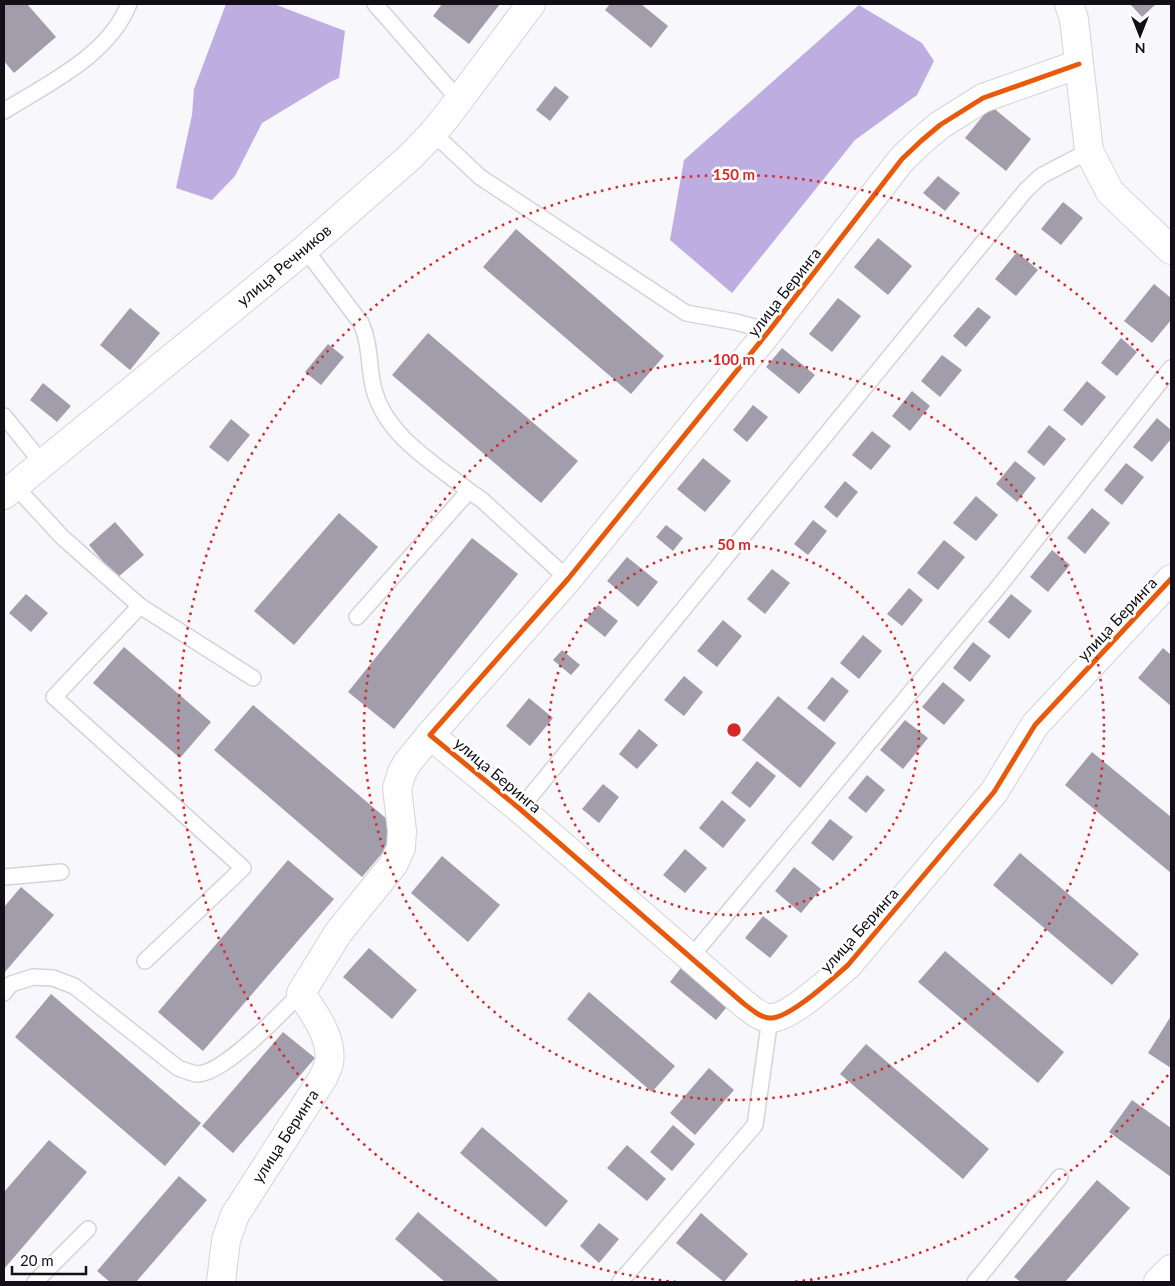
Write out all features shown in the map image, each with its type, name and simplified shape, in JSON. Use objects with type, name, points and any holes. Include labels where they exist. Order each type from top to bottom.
[{"type":"street","name":"улица Речников","points":[[10,491],[305,249],[410,158],[433,133],[532,4]]},
{"type":"street","points":[[1069,4],[1074,19],[1089,151],[1110,192],[1171,250]]},
{"type":"street","name":"улица Беринга","points":[[221,1282],[226,1240],[235,1215],[323,1078],[329,1063],[329,1046],[323,1030],[301,993],[338,933],[394,865],[401,848],[402,831],[397,788],[402,772],[408,762],[568,579],[769,332],[902,159],[940,125],[983,98],[1079,64]]},
{"type":"street","name":"улица Беринга","points":[[430,735],[520,809],[757,1014],[770,1018],[784,1015],[821,990],[848,965],[994,792],[1035,725],[1171,579]]},
{"type":"street","points":[[1158,1282],[1171,1269]]},
{"type":"lane","points":[[4,111],[78,65],[108,38],[123,18],[130,4]]},
{"type":"lane","points":[[375,4],[459,100]]},
{"type":"lane","points":[[433,133],[480,177],[686,313],[736,322],[769,332]]},
{"type":"lane","points":[[520,809],[1026,190],[1041,176],[1089,151]]},
{"type":"lane","points":[[305,249],[361,323],[367,336],[374,388],[389,422],[404,440],[482,500],[568,579]]},
{"type":"lane","points":[[691,957],[1000,586],[1171,368]]},
{"type":"lane","points":[[4,416],[43,464]]},
{"type":"lane","points":[[10,491],[140,606],[253,678]]},
{"type":"lane","points":[[356,617],[470,491]]},
{"type":"lane","points":[[140,606],[54,697],[243,868],[146,961]]},
{"type":"lane","points":[[4,877],[61,872]]},
{"type":"lane","points":[[4,993],[11,984],[33,977],[53,978],[74,986],[178,1068],[197,1074],[216,1069],[232,1058],[301,993]]},
{"type":"lane","points":[[620,1282],[755,1125],[770,1018]]},
{"type":"lane","points":[[975,1282],[1060,1177]]},
{"type":"lane","points":[[35,1282],[88,1229]]},
{"type":"shaded area","points":[[226,4],[274,4],[345,31],[339,78],[262,123],[235,176],[212,200],[176,188],[192,115],[194,89]]},
{"type":"shaded area","points":[[859,5],[922,43],[934,61],[917,95],[855,140],[732,293],[670,240],[684,160]]},
{"type":"building","points":[[4,4],[27,4],[56,37],[14,73],[4,61]]},
{"type":"building","points":[[442,4],[500,4],[469,44],[433,16]]},
{"type":"building","points":[[610,4],[641,4],[668,26],[651,48],[605,10]]},
{"type":"building","points":[[1130,4],[1156,4],[1142,17]]},
{"type":"building","points":[[555,86],[569,97],[550,121],[536,110]]},
{"type":"building","points":[[991,106],[1031,139],[1006,171],[965,138]]},
{"type":"building","points":[[938,176],[960,193],[945,211],[923,193]]},
{"type":"building","points":[[1063,202],[1083,218],[1061,245],[1041,229]]},
{"type":"building","points":[[516,229],[664,356],[631,394],[483,267]]},
{"type":"building","points":[[878,238],[912,266],[888,295],[854,267]]},
{"type":"building","points":[[1017,252],[1038,270],[1016,296],[995,279]]},
{"type":"building","points":[[1154,284],[1171,298],[1171,320],[1152,343],[1124,321]]},
{"type":"building","points":[[838,298],[861,316],[832,352],[809,334]]},
{"type":"building","points":[[978,307],[991,317],[966,347],[953,336]]},
{"type":"building","points":[[130,308],[160,333],[130,370],[100,345]]},
{"type":"building","points":[[428,333],[578,461],[541,503],[392,375]]},
{"type":"building","points":[[1121,338],[1137,352],[1117,376],[1101,363]]},
{"type":"building","points":[[328,344],[344,357],[321,385],[305,372]]},
{"type":"building","points":[[782,348],[815,375],[799,394],[766,367]]},
{"type":"building","points":[[942,355],[962,370],[940,397],[921,381]]},
{"type":"building","points":[[1087,381],[1106,397],[1082,426],[1063,410]]},
{"type":"building","points":[[43,383],[71,406],[57,422],[30,400]]},
{"type":"building","points":[[912,391],[930,406],[910,431],[892,416]]},
{"type":"building","points":[[753,405],[768,417],[747,442],[733,430]]},
{"type":"building","points":[[1157,418],[1171,430],[1171,439],[1152,462],[1133,447]]},
{"type":"building","points":[[231,419],[250,435],[228,462],[209,447]]},
{"type":"building","points":[[1049,425],[1066,439],[1044,466],[1027,452]]},
{"type":"building","points":[[872,431],[891,446],[871,470],[852,455]]},
{"type":"building","points":[[703,458],[731,481],[705,512],[677,489]]},
{"type":"building","points":[[1015,461],[1036,478],[1017,502],[996,484]]},
{"type":"building","points":[[1126,463],[1144,477],[1122,505],[1104,490]]},
{"type":"building","points":[[845,481],[858,492],[837,518],[824,507]]},
{"type":"building","points":[[976,496],[998,515],[976,541],[953,523]]},
{"type":"building","points":[[1092,508],[1110,523],[1085,554],[1067,538]]},
{"type":"building","points":[[339,513],[378,547],[294,645],[254,611]]},
{"type":"building","points":[[813,520],[827,531],[808,555],[794,544]]},
{"type":"building","points":[[115,522],[144,555],[117,578],[89,545]]},
{"type":"building","points":[[666,525],[683,538],[673,551],[656,537]]},
{"type":"building","points":[[472,538],[518,574],[394,729],[348,692]]},
{"type":"building","points":[[944,540],[965,557],[938,590],[917,573]]},
{"type":"building","points":[[1052,550],[1070,565],[1048,592],[1030,577]]},
{"type":"building","points":[[627,557],[658,582],[638,607],[607,581]]},
{"type":"building","points":[[772,569],[790,583],[765,614],[747,599]]},
{"type":"building","points":[[909,588],[923,600],[902,626],[887,614]]},
{"type":"building","points":[[26,594],[48,613],[31,632],[9,613]]},
{"type":"building","points":[[1011,594],[1032,611],[1009,639],[988,622]]},
{"type":"building","points":[[598,605],[618,621],[605,637],[585,621]]},
{"type":"building","points":[[723,620],[742,636],[717,667],[697,651]]},
{"type":"building","points":[[863,635],[882,651],[859,679],[840,663]]},
{"type":"building","points":[[973,642],[991,656],[970,682],[953,668]]},
{"type":"building","points":[[124,647],[211,722],[180,758],[93,683]]},
{"type":"building","points":[[1163,648],[1171,655],[1171,706],[1138,678]]},
{"type":"building","points":[[562,650],[580,665],[571,675],[553,660]]},
{"type":"building","points":[[684,676],[703,692],[684,716],[664,700]]},
{"type":"building","points":[[832,677],[849,691],[824,722],[807,708]]},
{"type":"building","points":[[943,682],[965,700],[944,725],[922,707]]},
{"type":"building","points":[[778,696],[836,743],[800,788],[742,740]]},
{"type":"building","points":[[529,698],[553,718],[530,746],[506,726]]},
{"type":"building","points":[[253,705],[401,831],[362,877],[214,750]]},
{"type":"building","points":[[905,720],[928,738],[903,769],[880,750]]},
{"type":"building","points":[[639,729],[658,745],[637,769],[619,754]]},
{"type":"building","points":[[1092,752],[1171,817],[1171,873],[1065,785]]},
{"type":"building","points":[[757,761],[776,776],[750,808],[731,793]]},
{"type":"building","points":[[867,775],[885,790],[866,813],[848,798]]},
{"type":"building","points":[[603,784],[619,797],[599,823],[582,809]]},
{"type":"building","points":[[722,800],[746,820],[723,848],[699,828]]},
{"type":"building","points":[[830,819],[853,837],[833,861],[811,843]]},
{"type":"building","points":[[685,849],[707,868],[685,893],[663,875]]},
{"type":"building","points":[[1020,853],[1139,954],[1112,985],[993,885]]},
{"type":"building","points":[[442,856],[500,905],[468,942],[411,893]]},
{"type":"building","points":[[288,860],[334,899],[203,1051],[158,1012]]},
{"type":"building","points":[[794,867],[821,889],[801,913],[775,891]]},
{"type":"building","points":[[21,887],[54,915],[4,973],[4,907]]},
{"type":"building","points":[[763,916],[788,936],[770,958],[745,938]]},
{"type":"building","points":[[369,948],[417,990],[392,1019],[343,977]]},
{"type":"building","points":[[945,951],[1064,1052],[1038,1083],[918,982]]},
{"type":"building","points":[[684,964],[731,1002],[716,1020],[670,982]]},
{"type":"building","points":[[589,992],[675,1066],[652,1092],[567,1019]]},
{"type":"building","points":[[51,994],[201,1123],[165,1166],[15,1037]]},
{"type":"building","points":[[1171,1016],[1171,1068],[1148,1053]]},
{"type":"building","points":[[283,1032],[315,1058],[233,1153],[202,1126]]},
{"type":"building","points":[[866,1044],[989,1149],[963,1179],[840,1074]]},
{"type":"building","points":[[709,1068],[734,1090],[695,1135],[670,1113]]},
{"type":"building","points":[[1132,1100],[1171,1128],[1171,1177],[1109,1132]]},
{"type":"building","points":[[673,1125],[695,1144],[672,1171],[650,1152]]},
{"type":"building","points":[[482,1127],[568,1201],[546,1227],[460,1153]]},
{"type":"building","points":[[49,1140],[87,1172],[4,1269],[4,1192]]},
{"type":"building","points":[[627,1145],[666,1179],[647,1201],[607,1168]]},
{"type":"building","points":[[179,1176],[207,1200],[136,1282],[110,1282],[97,1271]]},
{"type":"building","points":[[1097,1180],[1130,1208],[1065,1282],[1021,1282],[1014,1277]]},
{"type":"building","points":[[418,1212],[500,1282],[445,1282],[395,1239]]},
{"type":"building","points":[[701,1213],[748,1254],[724,1282],[676,1243]]},
{"type":"building","points":[[599,1223],[619,1239],[599,1263],[580,1246]]},
{"type":"cycle path","points":[[1079,64],[983,98],[940,125],[902,159],[769,331],[568,579],[430,735],[520,809],[743,1003],[766,1018],[778,1017],[810,997],[848,965],[994,792],[1035,725],[1171,579]]}]
